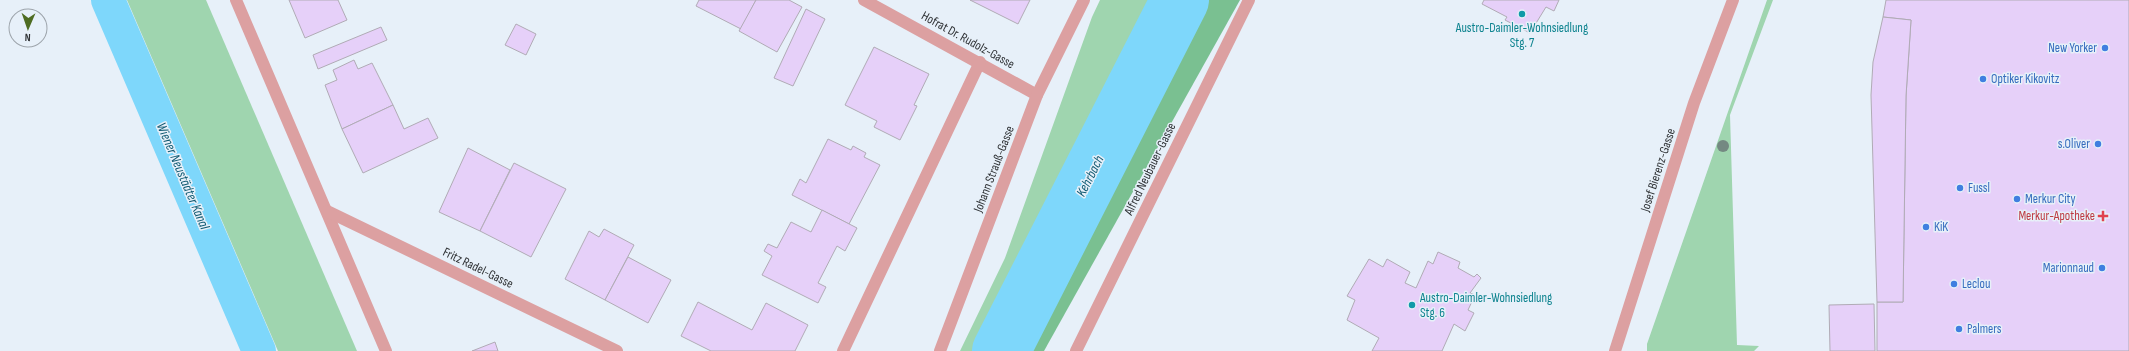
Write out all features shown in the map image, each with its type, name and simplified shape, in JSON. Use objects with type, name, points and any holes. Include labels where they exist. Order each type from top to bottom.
[{"type":"street","points":[[236,0],[386,351]]},
{"type":"street","name":"Hofrat Dr. Rudolz-Gasse","points":[[864,0],[1038,95]]},
{"type":"street","name":"Johann Strauß-Gasse","points":[[940,351],[1038,95],[1084,0]]},
{"type":"street","name":"Alfred Neubauer-Gasse","points":[[1076,351],[1249,0]]},
{"type":"street","name":"Josef Bierenz-Gasse","points":[[1615,351],[1694,103],[1733,0]]},
{"type":"street","points":[[843,351],[980,62]]},
{"type":"street","name":"Fritz Radel-Gasse","points":[[327,211],[617,351]]},
{"type":"green space","points":[[127,0],[206,0],[357,351],[278,351]]},
{"type":"green space","points":[[1100,0],[1152,0],[973,351],[960,351],[1005,258],[1092,17]]},
{"type":"green space","points":[[1196,0],[1240,0],[1044,351],[1013,351]]},
{"type":"green space","points":[[1767,0],[1773,0],[1730,115],[1737,345],[1759,346],[1754,351],[1647,351],[1647,344]]},
{"type":"building","points":[[289,0],[338,0],[347,20],[305,38]]},
{"type":"building","points":[[699,0],[756,0],[741,29],[696,6]]},
{"type":"building","points":[[756,0],[789,0],[802,7],[777,52],[739,31]]},
{"type":"building","points":[[970,0],[1030,0],[1018,24]]},
{"type":"building","name":"Austro-Daimler-Wohnsiedlung Stg. 7","points":[[1484,0],[1559,0],[1554,11],[1546,7],[1530,33],[1505,20],[1507,17],[1482,4]]},
{"type":"building","name":"Merkur City","points":[[1886,0],[2129,0],[2129,351],[1877,351],[1877,302],[1903,302],[1906,96],[1911,20],[1883,17]]},
{"type":"building","points":[[806,9],[825,19],[793,86],[774,78]]},
{"type":"building","points":[[1883,17],[1911,20],[1906,96],[1903,302],[1877,302],[1871,95],[1873,62]]},
{"type":"building","points":[[516,24],[536,34],[526,55],[505,45]]},
{"type":"building","points":[[381,27],[387,40],[318,69],[313,55]]},
{"type":"building","points":[[874,47],[929,74],[914,105],[917,106],[900,140],[874,127],[877,121],[845,105]]},
{"type":"building","points":[[354,60],[358,69],[372,63],[393,105],[342,129],[325,85],[337,80],[333,70]]},
{"type":"building","points":[[393,105],[404,129],[428,118],[438,138],[363,173],[342,129]]},
{"type":"building","points":[[828,139],[851,150],[853,146],[866,153],[864,157],[880,165],[849,224],[792,195],[800,179],[806,183]]},
{"type":"building","points":[[468,148],[510,170],[480,231],[439,212]]},
{"type":"building","points":[[514,163],[566,189],[531,257],[480,231]]},
{"type":"building","points":[[822,210],[857,228],[845,251],[837,246],[818,283],[826,287],[818,303],[762,275],[772,256],[764,251],[768,244],[777,248],[791,222],[811,232]]},
{"type":"building","points":[[604,229],[634,245],[605,300],[565,279],[589,231],[599,237]]},
{"type":"building","name":"Austro-Daimler-Wohnsiedlung Stg. 6","points":[[1438,252],[1460,262],[1458,268],[1474,277],[1477,274],[1481,278],[1470,293],[1475,295],[1468,310],[1474,313],[1465,331],[1454,324],[1442,351],[1372,351],[1379,338],[1347,320],[1355,300],[1347,296],[1369,259],[1383,267],[1387,259],[1410,272],[1405,283],[1416,288],[1428,261],[1433,264]]},
{"type":"building","points":[[628,257],[671,280],[648,323],[605,300]]},
{"type":"building","points":[[698,302],[752,330],[766,303],[808,325],[795,351],[711,351],[681,336]]},
{"type":"building","points":[[1874,304],[1875,351],[1830,351],[1829,305]]},
{"type":"building","points":[[495,342],[498,351],[472,351]]},
{"type":"waterway","name":"Wiener Neustädter Kanal","points":[[108,0],[259,351]]},
{"type":"waterway","name":"Kehrbach","points":[[1001,351],[1180,0]]},
{"type":"place","name":"Austro-Daimler-Wohnsiedlung Stg. 7","points":[[1522,14]]},
{"type":"place","name":"New Yorker","points":[[2105,48]]},
{"type":"place","name":"Optiker Kikovitz","points":[[1983,79]]},
{"type":"place","name":"s.Oliver","points":[[2098,144]]},
{"type":"place","name":"Fussl","points":[[1960,188]]},
{"type":"place","name":"Merkur City","points":[[2017,199]]},
{"type":"place","name":"Merkur-Apotheke","points":[[2103,216]]},
{"type":"place","name":"KiK","points":[[1926,227]]},
{"type":"place","name":"Marionnaud","points":[[2102,268]]},
{"type":"place","name":"Leclou","points":[[1954,284]]},
{"type":"place","name":"Austro-Daimler-Wohnsiedlung Stg. 6","points":[[1412,305]]},
{"type":"place","name":"Palmers","points":[[1959,329]]}]
